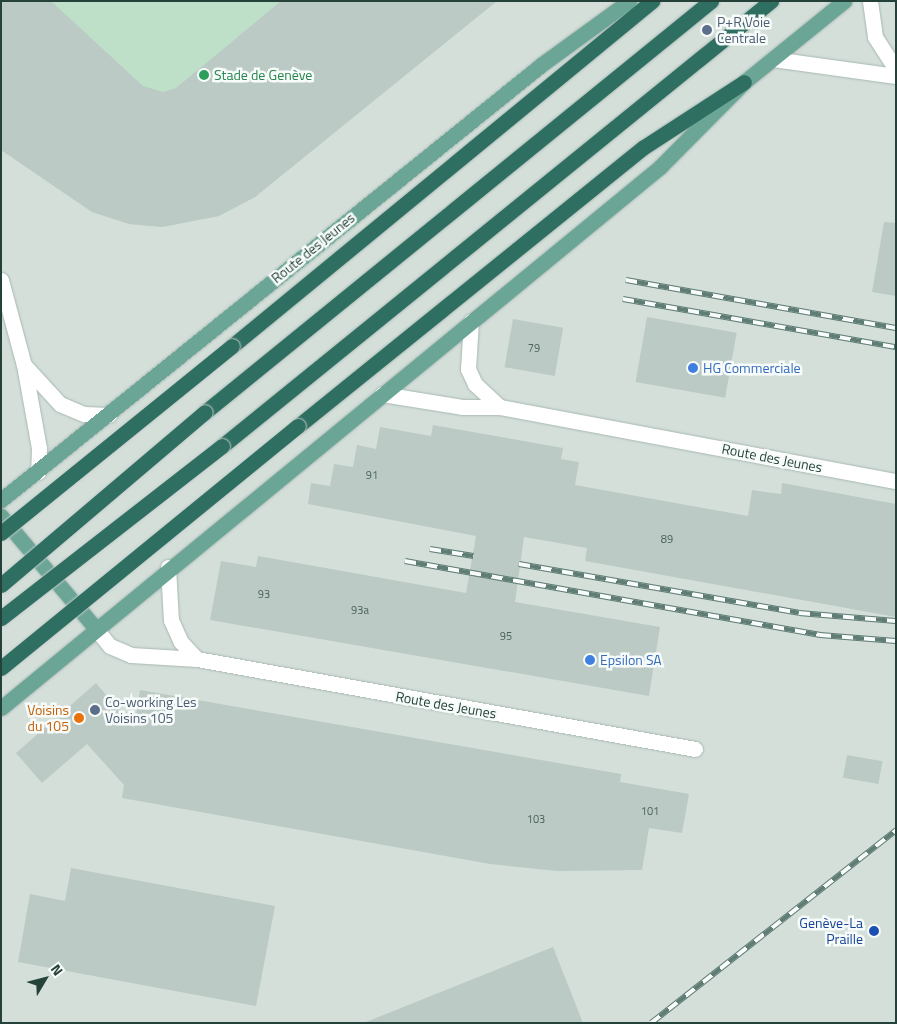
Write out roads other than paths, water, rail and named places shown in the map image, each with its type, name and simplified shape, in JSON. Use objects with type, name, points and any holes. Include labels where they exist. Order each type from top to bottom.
[{"type":"highway","points":[[1,533],[652,1]]},
{"type":"highway","points":[[1,586],[205,412],[711,1]]},
{"type":"highway","points":[[1,618],[222,446],[771,1]]},
{"type":"highway","points":[[1,668],[644,147],[744,82]]},
{"type":"main road","name":"Route des Jeunes","points":[[1,500],[109,415],[556,52],[629,1]]},
{"type":"main road","points":[[1,708],[168,567],[660,167],[744,82],[844,1]]},
{"type":"main road","points":[[1,516],[96,629]]},
{"type":"street","points":[[870,1],[875,37],[896,69]]},
{"type":"street","points":[[772,59],[896,76]]},
{"type":"street","points":[[1,280],[24,365],[39,448],[38,472]]},
{"type":"street","points":[[471,321],[468,369],[476,384],[500,407]]},
{"type":"street","points":[[24,365],[60,404],[84,414],[109,415]]},
{"type":"street","name":"Route des Jeunes","points":[[382,394],[462,408],[500,407],[896,481]]},
{"type":"street","points":[[168,567],[171,620],[181,642],[197,659]]},
{"type":"street","name":"Route des Jeunes","points":[[96,629],[110,646],[131,655],[197,659],[695,749]]},
{"type":"railway","points":[[626,280],[896,328]]},
{"type":"railway","points":[[623,299],[896,347]]},
{"type":"railway","points":[[430,549],[473,556]]},
{"type":"railway","points":[[405,561],[820,635],[896,641]]},
{"type":"railway","points":[[519,564],[799,613],[896,621]]},
{"type":"railway","points":[[651,1023],[896,830]]},
{"type":"place","name":"P+R Voie Centrale","points":[[707,30]]},
{"type":"place","name":"Stade de Genève","points":[[204,75]]},
{"type":"place","name":"HG Commerciale","points":[[693,368]]},
{"type":"place","name":"Epsilon SA","points":[[590,660]]},
{"type":"place","name":"Co-working Les Voisins 105","points":[[95,710]]},
{"type":"place","name":"Voisins du 105","points":[[79,718]]},
{"type":"place","name":"Genève-La Praille","points":[[874,931]]}]
